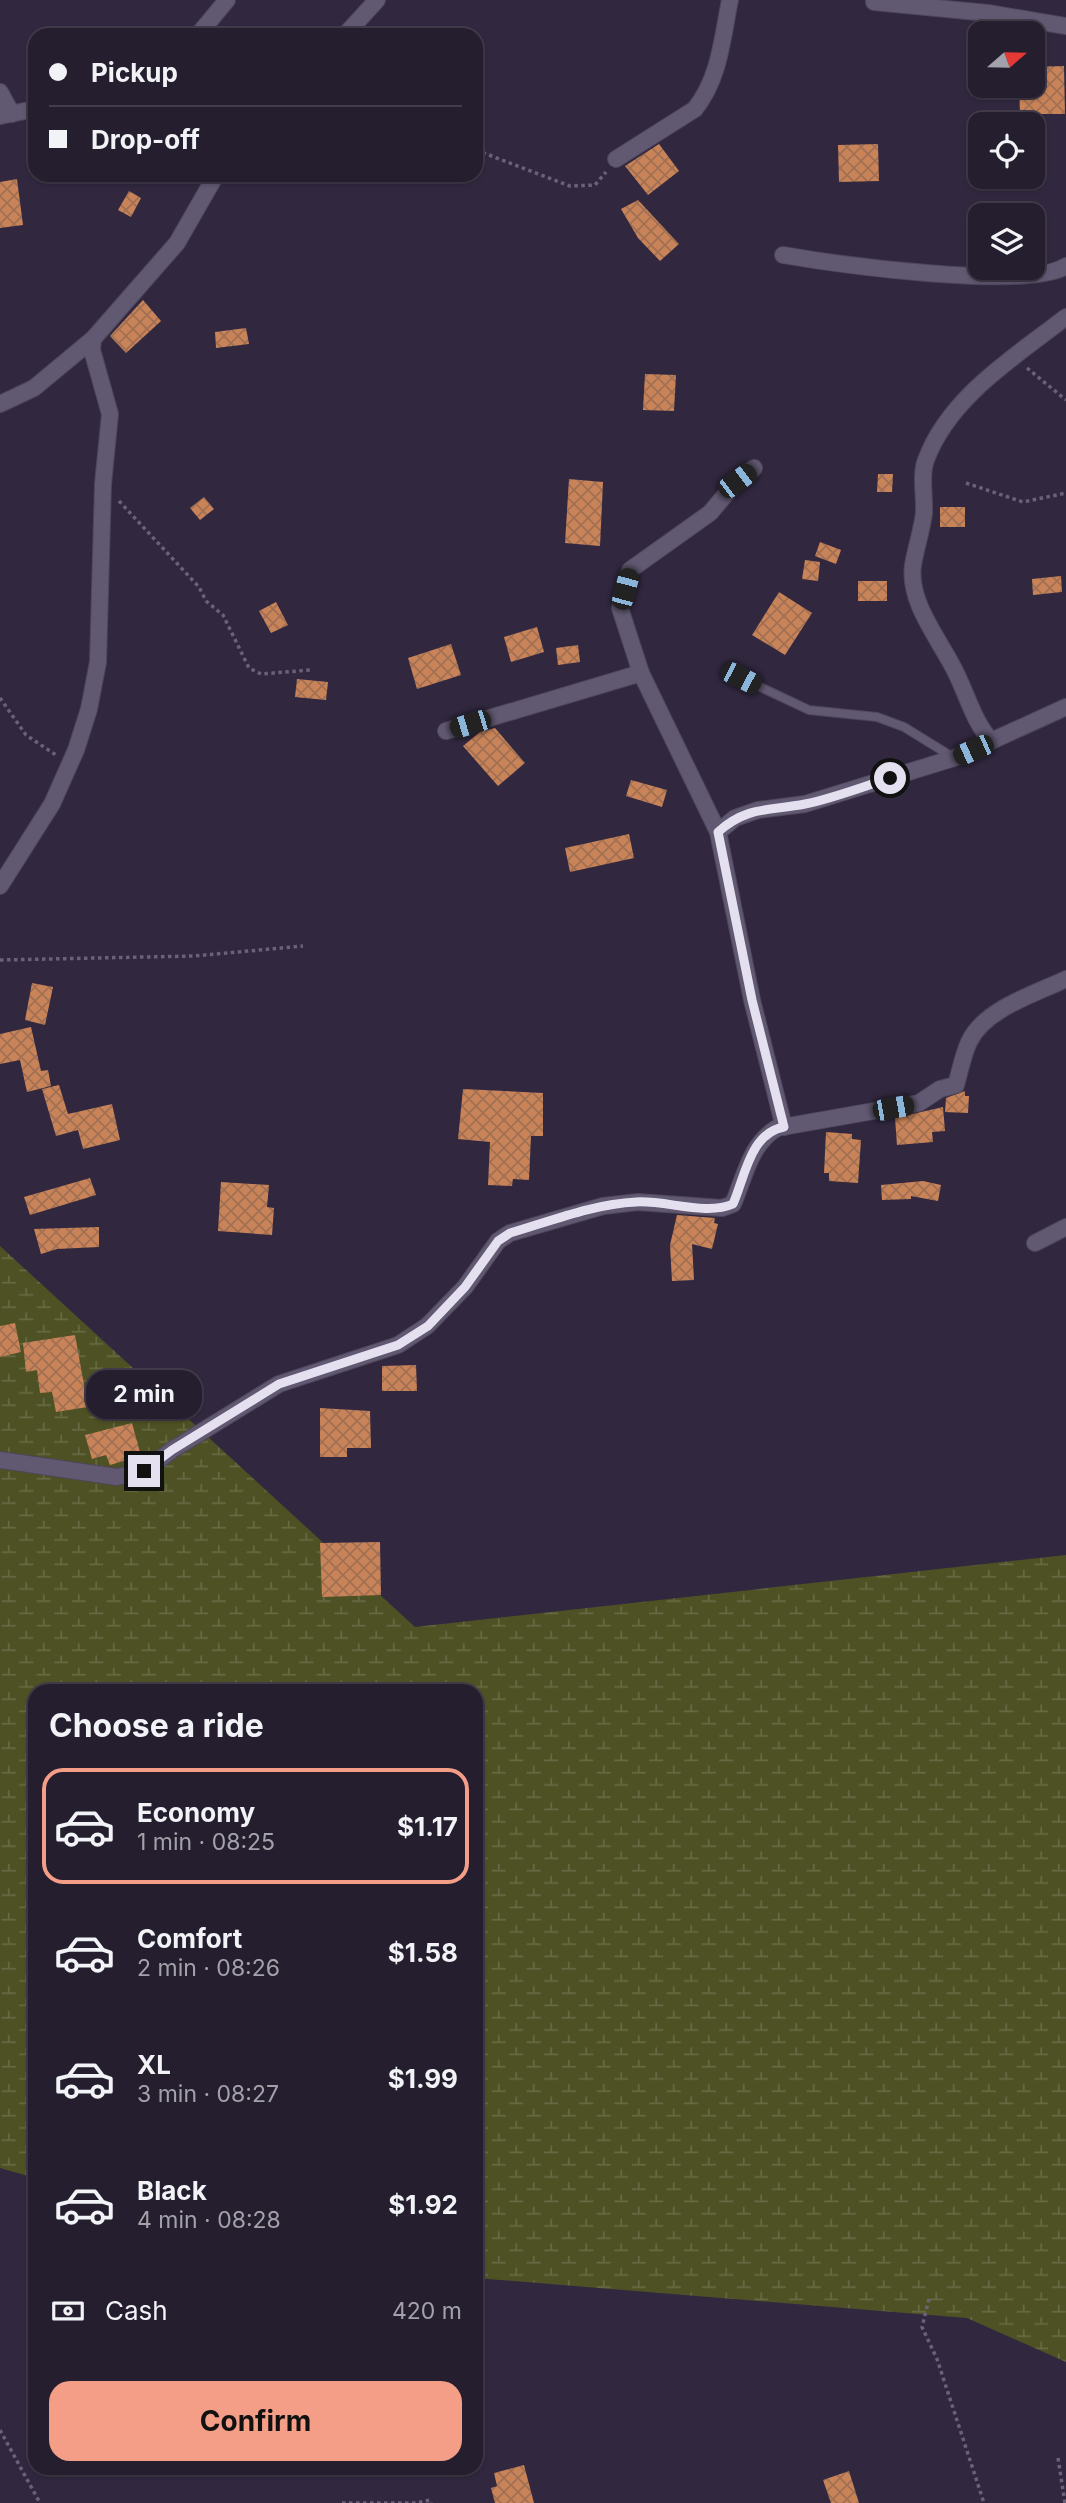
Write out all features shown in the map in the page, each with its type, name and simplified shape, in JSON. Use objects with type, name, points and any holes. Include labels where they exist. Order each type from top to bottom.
[{"type":"street","points":[[204,28],[227,0]]},
{"type":"street","points":[[351,28],[377,0]]},
{"type":"street","points":[[616,159],[695,109],[703,98],[716,72],[730,0]]},
{"type":"street","points":[[874,2],[988,13],[1066,26]]},
{"type":"street","points":[[0,92],[6,115],[28,110]]},
{"type":"street","points":[[0,404],[33,388],[93,339],[177,243],[212,182]]},
{"type":"street","points":[[783,255],[852,267],[1018,276],[1058,271],[1066,266]]},
{"type":"street","points":[[991,741],[975,722],[968,694],[914,595],[913,567],[924,515],[925,461],[951,417],[988,378],[1066,317]]},
{"type":"street","points":[[0,886],[52,804],[89,709],[98,662],[103,484],[110,415],[92,350],[93,339]]},
{"type":"street","points":[[754,468],[737,481],[710,513],[629,570],[620,608],[641,673],[718,832],[752,1000],[784,1127]]},
{"type":"street","points":[[446,732],[641,673]]},
{"type":"street","points":[[718,832],[734,818],[758,810],[805,804],[954,758],[1066,707]]},
{"type":"street","points":[[0,1460],[117,1477],[144,1471],[172,1450],[279,1384],[398,1345],[428,1326],[465,1287],[498,1241],[510,1233],[603,1206],[638,1202],[709,1209],[733,1204],[756,1146],[763,1136],[784,1127],[919,1103],[940,1089],[956,1085],[969,1041],[981,1025],[1003,1010],[1066,979]]},
{"type":"street","points":[[1035,1243],[1066,1227]]},
{"type":"lane","points":[[741,678],[809,710],[877,717],[904,727],[954,758]]},
{"type":"path","points":[[483,153],[570,186],[595,185],[616,159]]},
{"type":"path","points":[[1014,358],[1066,400]]},
{"type":"path","points":[[966,483],[1023,502],[1066,494]]},
{"type":"path","points":[[103,484],[199,587],[206,601],[223,615],[249,668],[261,674],[310,670]]},
{"type":"path","points":[[0,698],[26,735],[69,764]]},
{"type":"path","points":[[0,960],[194,956],[303,946]]},
{"type":"path","points":[[929,2299],[922,2327],[937,2359],[984,2503]]},
{"type":"path","points":[[0,2430],[40,2503]]},
{"type":"path","points":[[1058,2458],[1066,2503]]},
{"type":"path","points":[[342,2503],[417,2503],[430,2500],[431,2503]]},
{"type":"green space","points":[[0,1246],[415,1627],[1066,1555],[1066,2362],[967,2318],[483,2279],[483,1684],[28,1684],[28,2176],[0,2168]]},
{"type":"building","points":[[1064,66],[1065,114],[1020,112],[1019,98],[1045,98],[1045,67]]},
{"type":"building","points":[[659,144],[679,171],[648,195],[625,166]]},
{"type":"building","points":[[878,144],[879,181],[839,182],[838,145]]},
{"type":"building","points":[[17,179],[23,225],[0,228],[0,182]]},
{"type":"building","points":[[129,191],[141,198],[131,217],[118,210]]},
{"type":"building","points":[[638,200],[679,244],[660,261],[638,238],[621,209]]},
{"type":"building","points":[[143,300],[161,321],[126,353],[110,336]]},
{"type":"building","points":[[246,328],[249,344],[216,348],[215,332]]},
{"type":"building","points":[[645,374],[676,375],[674,411],[643,410]]},
{"type":"building","points":[[878,474],[893,474],[892,492],[877,492]]},
{"type":"building","points":[[569,479],[603,482],[600,546],[565,543]]},
{"type":"building","points":[[204,497],[214,509],[200,520],[190,508]]},
{"type":"building","points":[[940,507],[965,507],[965,527],[940,527]]},
{"type":"building","points":[[820,542],[841,550],[836,564],[815,556]]},
{"type":"building","points":[[805,560],[820,562],[818,581],[802,579]]},
{"type":"building","points":[[1061,576],[1062,592],[1033,595],[1032,579]]},
{"type":"building","points":[[858,581],[887,581],[887,601],[858,601]]},
{"type":"building","points":[[779,592],[812,613],[785,655],[752,635]]},
{"type":"building","points":[[276,602],[288,625],[271,633],[259,611]]},
{"type":"building","points":[[537,627],[544,652],[511,662],[504,637]]},
{"type":"building","points":[[451,644],[461,675],[417,689],[408,658]]},
{"type":"building","points":[[578,645],[580,662],[558,665],[556,648]]},
{"type":"building","points":[[297,679],[328,682],[326,700],[295,697]]},
{"type":"building","points":[[495,728],[525,763],[498,786],[463,746],[480,732]]},
{"type":"building","points":[[631,780],[667,790],[662,807],[626,796]]},
{"type":"building","points":[[629,834],[634,858],[570,872],[565,848]]},
{"type":"building","points":[[32,983],[53,987],[45,1025],[25,1020]]},
{"type":"building","points":[[31,1027],[41,1071],[48,1070],[51,1086],[27,1092],[20,1060],[0,1064],[0,1034]]},
{"type":"building","points":[[59,1085],[68,1114],[112,1104],[120,1140],[83,1149],[78,1130],[56,1136],[42,1089]]},
{"type":"building","points":[[463,1089],[543,1093],[543,1136],[531,1136],[529,1180],[513,1179],[512,1186],[488,1185],[490,1142],[458,1139]]},
{"type":"building","points":[[965,1091],[965,1096],[969,1096],[968,1113],[945,1112],[946,1098]]},
{"type":"building","points":[[943,1107],[945,1131],[932,1132],[933,1142],[897,1145],[895,1118]]},
{"type":"building","points":[[826,1132],[852,1134],[852,1139],[861,1140],[858,1183],[829,1181],[829,1173],[824,1173]]},
{"type":"building","points":[[90,1178],[96,1195],[30,1215],[24,1197]]},
{"type":"building","points":[[923,1181],[941,1185],[938,1201],[911,1196],[911,1199],[882,1200],[881,1185]]},
{"type":"building","points":[[221,1182],[269,1185],[267,1207],[274,1208],[272,1235],[218,1231]]},
{"type":"building","points":[[677,1215],[715,1218],[714,1223],[718,1224],[712,1249],[692,1244],[694,1280],[672,1281],[670,1245]]},
{"type":"building","points":[[99,1227],[99,1247],[57,1249],[41,1254],[34,1229]]},
{"type":"building","points":[[15,1323],[21,1352],[0,1357],[0,1326]]},
{"type":"building","points":[[75,1335],[88,1407],[56,1412],[52,1392],[40,1393],[37,1370],[26,1372],[23,1343]]},
{"type":"building","points":[[416,1365],[417,1391],[382,1391],[382,1366]]},
{"type":"building","points":[[320,1408],[370,1411],[371,1448],[347,1448],[347,1457],[320,1457]]},
{"type":"building","points":[[132,1423],[141,1456],[110,1465],[106,1455],[92,1459],[85,1435]]},
{"type":"building","points":[[380,1542],[381,1595],[322,1597],[320,1543]]},
{"type":"building","points":[[524,2465],[534,2503],[495,2503],[491,2488],[497,2486],[494,2473]]},
{"type":"building","points":[[849,2471],[859,2503],[831,2503],[823,2480]]},
{"type":"route","points":[[144,1471],[172,1450],[279,1384],[398,1345],[428,1326],[465,1287],[498,1241],[510,1233],[603,1206],[638,1202],[722,1209],[733,1204],[756,1146],[763,1136],[784,1127],[727,891],[718,832],[734,818],[758,810],[805,804],[890,778]]}]
